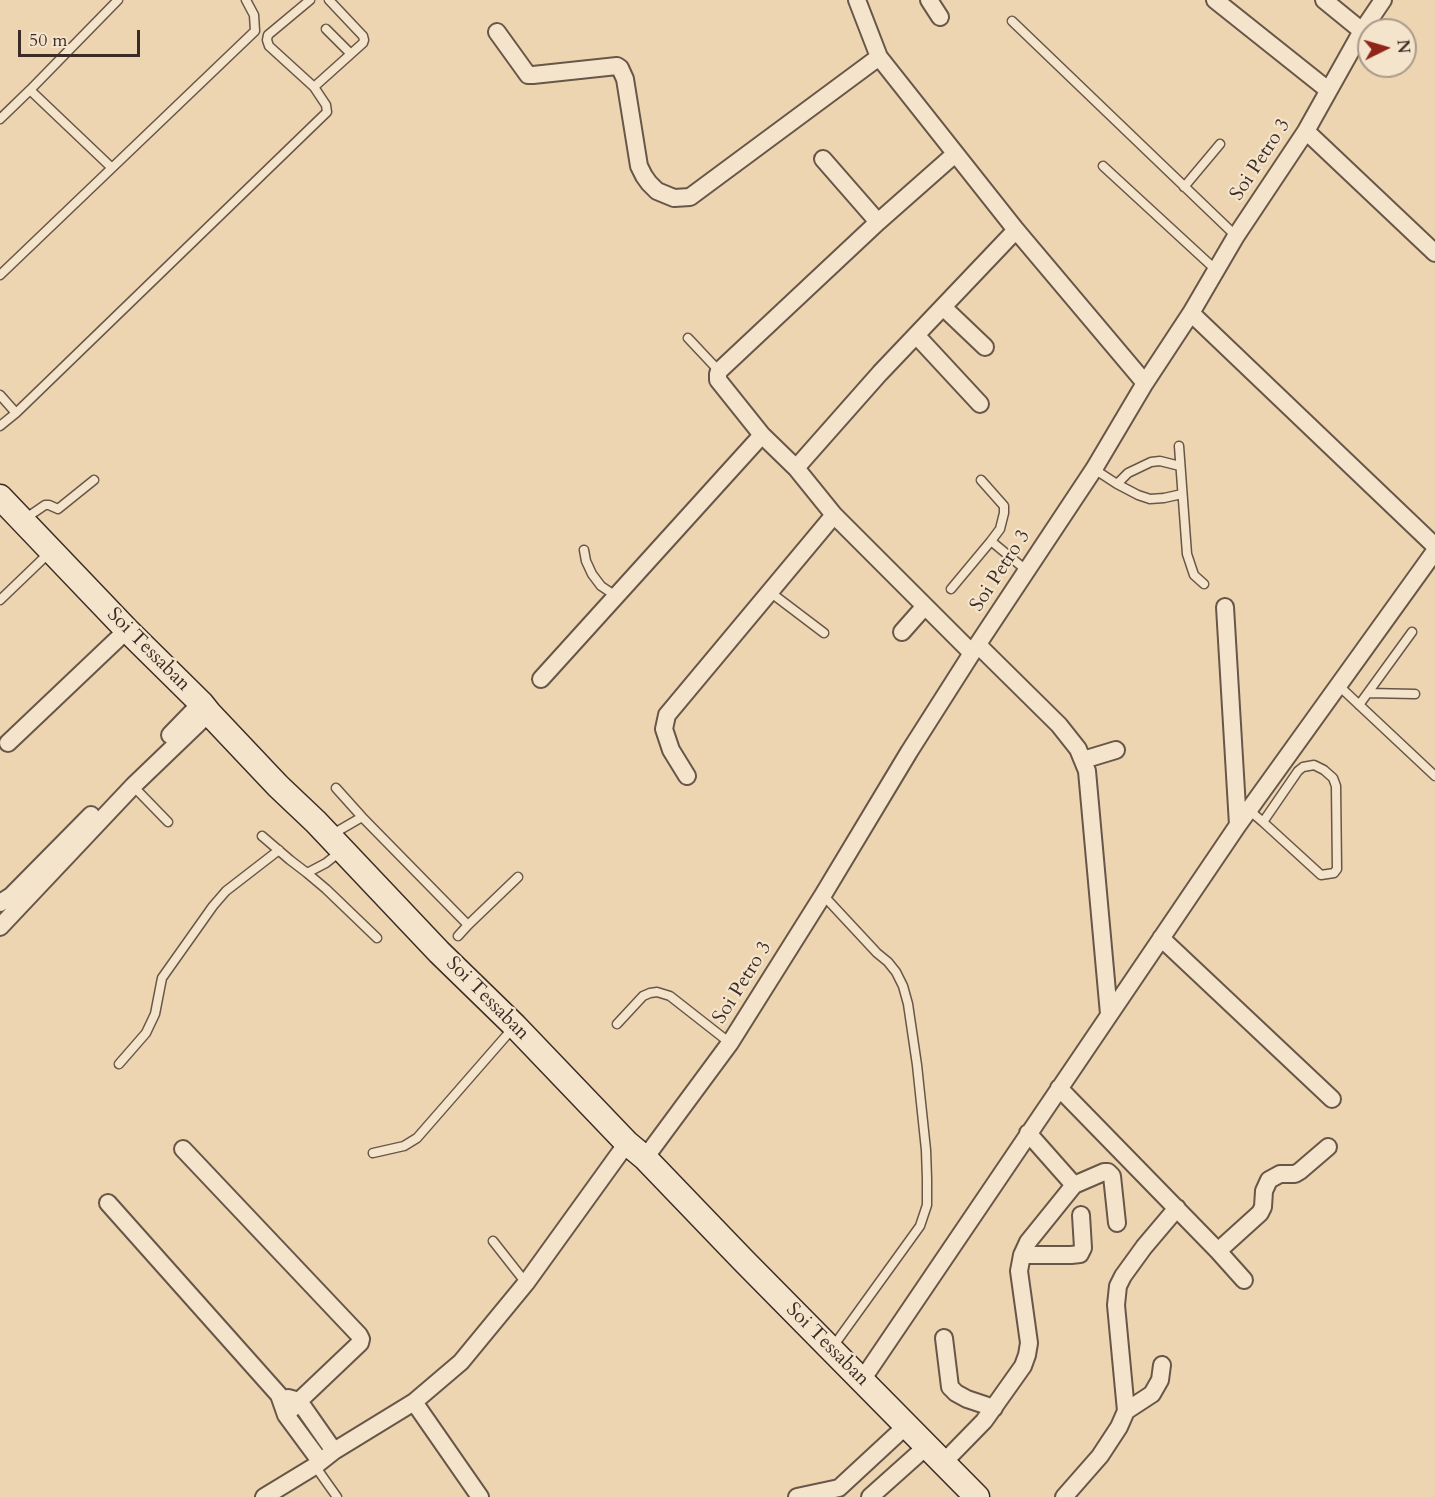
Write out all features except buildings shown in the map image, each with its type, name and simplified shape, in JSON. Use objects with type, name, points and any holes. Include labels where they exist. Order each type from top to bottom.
[{"type":"street","points":[[857,0],[879,57],[1016,230],[1144,383]]},
{"type":"street","points":[[929,0],[940,17]]},
{"type":"street","points":[[1215,0],[1328,90]]},
{"type":"street","points":[[1324,0],[1357,27]]},
{"type":"street","name":"Soi Petro 3","points":[[1371,18],[1383,0]]},
{"type":"street","points":[[497,32],[528,75],[617,66],[620,68],[624,75],[639,166],[649,183],[657,191],[674,198],[690,196],[879,57]]},
{"type":"street","name":"Soi Petro 3","points":[[264,1497],[414,1402],[461,1362],[636,1150],[730,1043],[915,742],[1094,469],[1144,383],[1191,313],[1236,236],[1306,131],[1357,40]]},
{"type":"street","points":[[1306,131],[1435,253]]},
{"type":"street","points":[[956,154],[878,222],[719,371],[718,380],[762,435],[796,468],[834,515],[925,606],[1059,725],[1078,749],[1087,771],[1109,1014]]},
{"type":"street","points":[[823,159],[878,222]]},
{"type":"street","points":[[796,468],[916,335],[1016,230]]},
{"type":"street","points":[[943,307],[985,347]]},
{"type":"street","points":[[1191,313],[1435,546]]},
{"type":"street","points":[[916,335],[980,404]]},
{"type":"street","points":[[541,679],[762,435]]},
{"type":"street","name":"Soi Tessaban","points":[[0,497],[439,952],[515,1026],[977,1497]]},
{"type":"street","points":[[687,776],[671,750],[664,729],[668,715],[834,515]]},
{"type":"street","points":[[862,1380],[1238,825],[1435,551]]},
{"type":"street","points":[[902,632],[925,606]]},
{"type":"street","points":[[1225,607],[1238,825]]},
{"type":"street","points":[[8,743],[127,630]]},
{"type":"street","points":[[0,927],[205,708]]},
{"type":"street","points":[[0,903],[11,896],[205,708]]},
{"type":"street","points":[[1083,760],[1116,750]]},
{"type":"street","points":[[1161,938],[1332,1099]]},
{"type":"street","points":[[1059,1088],[1244,1280]]},
{"type":"street","points":[[1028,1133],[1074,1185]]},
{"type":"street","points":[[1218,1251],[1260,1213],[1263,1207],[1264,1191],[1269,1180],[1280,1174],[1300,1172],[1328,1147]]},
{"type":"street","points":[[183,1149],[361,1339],[360,1343],[286,1414]]},
{"type":"street","points":[[870,1497],[984,1421],[1023,1366],[1029,1343],[1019,1271],[1022,1255],[1028,1242],[1074,1185],[1108,1172],[1112,1176],[1118,1223]]},
{"type":"street","points":[[108,1203],[279,1395],[286,1414],[317,1463]]},
{"type":"street","points":[[1064,1497],[1100,1456],[1119,1427],[1126,1411],[1116,1305],[1118,1286],[1144,1247],[1177,1208]]},
{"type":"street","points":[[1022,1255],[1071,1256],[1080,1254],[1083,1248],[1081,1215]]},
{"type":"street","points":[[944,1338],[950,1387],[967,1399],[993,1408]]},
{"type":"street","points":[[1126,1411],[1152,1394],[1160,1380],[1162,1365]]},
{"type":"street","points":[[279,1395],[299,1401],[334,1451]]},
{"type":"street","points":[[414,1402],[480,1497]]},
{"type":"street","points":[[797,1497],[842,1493],[907,1425]]},
{"type":"lane","points":[[0,119],[118,0]]},
{"type":"lane","points":[[0,274],[255,31],[254,15],[246,0]]},
{"type":"lane","points":[[0,426],[327,112],[326,105],[314,87],[269,46],[267,40],[268,35],[310,0]]},
{"type":"lane","points":[[314,87],[364,40],[363,36],[329,0]]},
{"type":"lane","points":[[1012,21],[1236,236]]},
{"type":"lane","points":[[326,29],[350,53]]},
{"type":"lane","points":[[30,90],[112,168]]},
{"type":"lane","points":[[1184,187],[1220,144]]},
{"type":"lane","points":[[1103,166],[1216,270]]},
{"type":"lane","points":[[688,338],[719,371]]},
{"type":"lane","points":[[0,395],[16,413]]},
{"type":"lane","points":[[1179,446],[1187,554],[1194,575],[1204,584]]},
{"type":"lane","points":[[1117,484],[1128,473],[1151,462],[1160,461],[1180,466]]},
{"type":"lane","points":[[1094,469],[1117,484],[1150,499],[1182,494]]},
{"type":"lane","points":[[23,520],[45,506],[49,505],[58,509],[94,480]]},
{"type":"lane","points":[[951,589],[1000,529],[1004,506],[981,480]]},
{"type":"lane","points":[[991,541],[1026,570]]},
{"type":"lane","points":[[584,550],[592,574],[601,586],[616,596]]},
{"type":"lane","points":[[0,600],[51,551]]},
{"type":"lane","points":[[770,592],[824,633]]},
{"type":"lane","points":[[1359,705],[1412,632]]},
{"type":"lane","points":[[1338,685],[1435,776]]},
{"type":"lane","points":[[1368,693],[1415,694]]},
{"type":"lane","points":[[1249,810],[1321,875],[1334,873],[1337,870],[1336,786],[1333,778],[1324,770],[1308,765],[1298,771],[1263,822]]},
{"type":"lane","points":[[133,786],[168,822]]},
{"type":"lane","points":[[336,788],[468,925]]},
{"type":"lane","points":[[307,873],[326,862],[335,843],[362,817]]},
{"type":"lane","points":[[262,836],[326,889],[376,938]]},
{"type":"lane","points":[[119,1064],[146,1033],[155,1014],[162,978],[213,906],[226,891],[279,850]]},
{"type":"lane","points":[[458,936],[518,878]]},
{"type":"lane","points":[[823,895],[888,962],[903,986],[917,1065],[927,1179],[927,1205],[920,1226],[832,1350]]},
{"type":"lane","points":[[617,1024],[643,996],[657,992],[670,996],[730,1043]]},
{"type":"lane","points":[[373,1153],[404,1146],[417,1138],[515,1026]]},
{"type":"lane","points":[[493,1242],[526,1283]]},
{"type":"lane","points":[[317,1463],[337,1497]]}]
